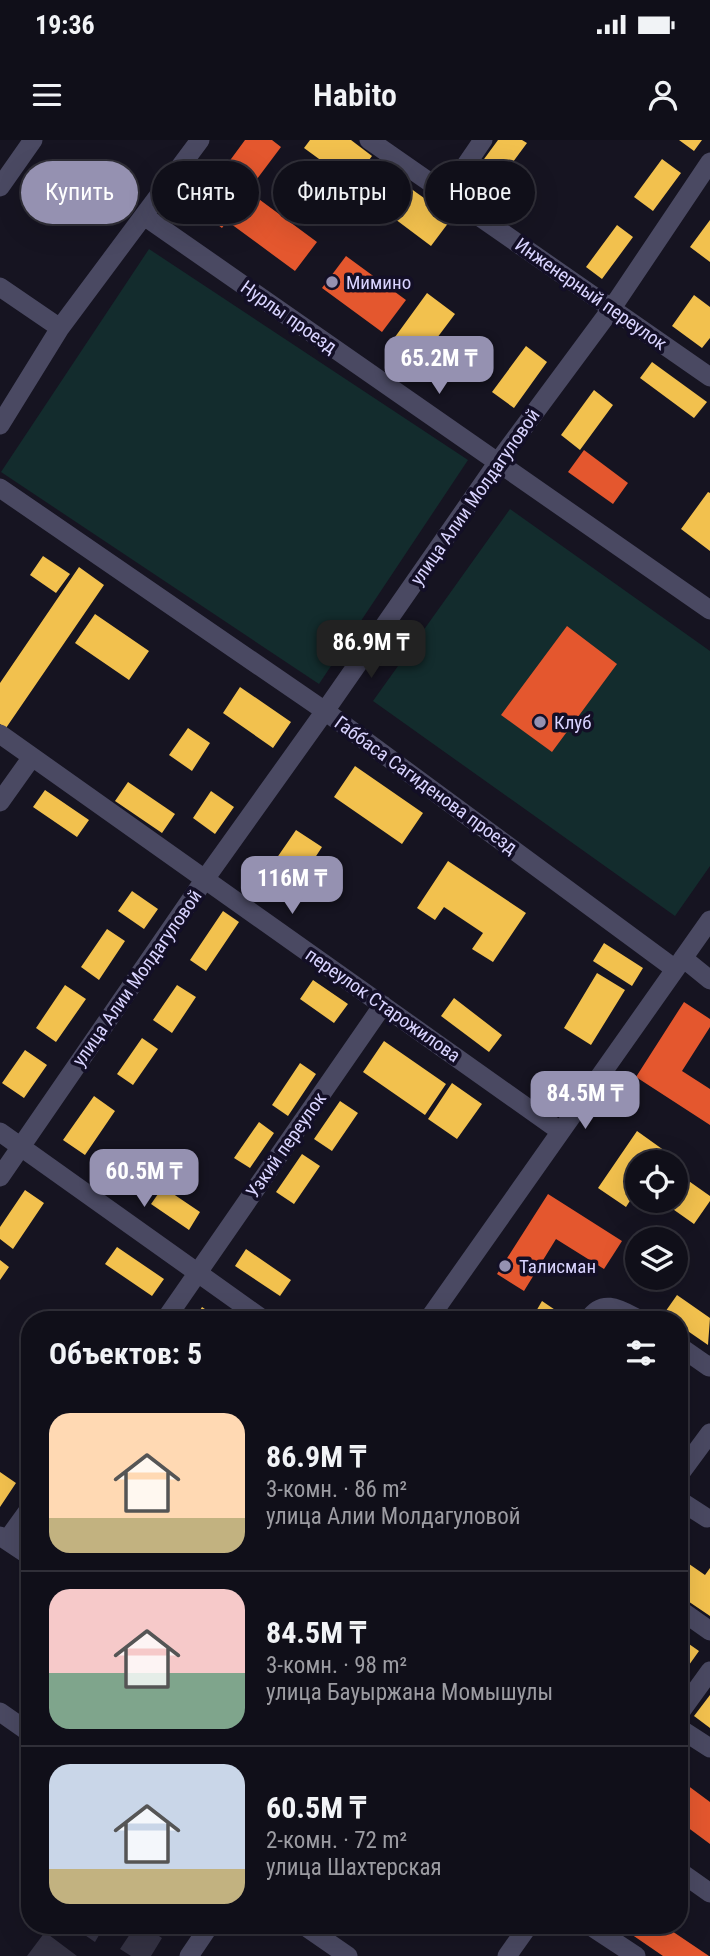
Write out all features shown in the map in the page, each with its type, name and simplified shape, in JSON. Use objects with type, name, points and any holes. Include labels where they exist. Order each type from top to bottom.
[{"type":"street","points":[[0,187],[33,140]]},
{"type":"street","points":[[0,425],[60,328],[200,140]]},
{"type":"street","name":"Инженерный переулок","points":[[369,140],[425,179]]},
{"type":"street","points":[[469,161],[483,140]]},
{"type":"street","name":"улица Алии Молдагуловой","points":[[0,1177],[205,879],[498,462],[611,308],[710,162]]},
{"type":"street","name":"Нурлы проезд","points":[[144,216],[710,610]]},
{"type":"street","name":"Инженерный переулок","points":[[489,224],[710,377]]},
{"type":"street","points":[[0,287],[60,328]]},
{"type":"street","name":"Габбаса Сагиденова проезд","points":[[0,488],[325,711],[679,963],[710,980]]},
{"type":"street","name":"переулок Старожилова","points":[[0,734],[560,1131]]},
{"type":"street","points":[[0,802],[32,757]]},
{"type":"street","points":[[434,1311],[710,920]]},
{"type":"street","name":"Узкий переулок","points":[[172,1311],[383,1005]]},
{"type":"street","points":[[0,1132],[252,1311]]},
{"type":"street","points":[[595,1311],[611,1305],[623,1311]]},
{"type":"street","points":[[688,1352],[710,1367]]},
{"type":"street","points":[[688,1463],[710,1433]]},
{"type":"street","points":[[688,1506],[707,1518]]},
{"type":"street","points":[[21,1518],[3,1538],[21,1550]]},
{"type":"street","points":[[688,1615],[710,1631]]},
{"type":"street","points":[[688,1702],[710,1671]]},
{"type":"street","points":[[0,1712],[21,1727]]},
{"type":"street","points":[[688,1734],[710,1748]]},
{"type":"street","points":[[688,1877],[710,1893]]},
{"type":"street","points":[[189,1956],[204,1934]]},
{"type":"street","points":[[316,1934],[348,1956]]},
{"type":"street","points":[[507,1956],[523,1934]]},
{"type":"street","points":[[603,1934],[636,1956]]},
{"type":"green space","points":[[149,249],[468,460],[319,684],[1,472]]},
{"type":"green space","points":[[510,509],[710,651],[710,866],[675,916],[373,701]]},
{"type":"building: Жильё","points":[[310,140],[351,140],[372,156],[368,161],[322,161],[304,148]]},
{"type":"building: Жильё","points":[[498,140],[522,140],[527,143],[514,161],[483,161]]},
{"type":"building: Жильё","points":[[679,140],[702,140],[694,151]]},
{"type":"building: Жильё","points":[[662,159],[681,173],[653,211],[634,197]]},
{"type":"building: Жильё","points":[[411,189],[425,199],[425,224],[448,224],[431,246],[402,224],[411,224]]},
{"type":"building: Жильё","points":[[710,220],[710,262],[690,247]]},
{"type":"building: Жильё","points":[[617,225],[633,237],[602,279],[586,267]]},
{"type":"building: Жильё","points":[[427,293],[455,314],[422,358],[395,337]]},
{"type":"building: Жильё","points":[[694,295],[710,307],[710,338],[702,348],[672,326]]},
{"type":"building: Жильё","points":[[526,346],[547,362],[514,408],[492,392]]},
{"type":"building: Жильё","points":[[652,362],[707,402],[694,418],[640,378]]},
{"type":"building: Жильё","points":[[594,390],[613,405],[580,450],[561,435]]},
{"type":"building: Жильё","points":[[708,492],[710,493],[710,551],[681,529]]},
{"type":"building: Жильё","points":[[43,556],[70,574],[56,593],[30,575]]},
{"type":"building: Жильё","points":[[79,567],[104,585],[6,728],[0,724],[0,683]]},
{"type":"building: Жильё","points":[[95,614],[149,651],[129,680],[75,643]]},
{"type":"building: Жильё","points":[[240,687],[291,722],[273,748],[223,713]]},
{"type":"building: Жильё","points":[[188,728],[210,743],[192,771],[169,755]]},
{"type":"building: Жильё","points":[[355,766],[423,813],[402,844],[334,797]]},
{"type":"building: Жильё","points":[[128,782],[175,814],[162,833],[115,801]]},
{"type":"building: Жильё","points":[[45,790],[89,820],[77,837],[33,807]]},
{"type":"building: Жильё","points":[[211,791],[234,807],[215,834],[193,818]]},
{"type":"building: Жильё","points":[[296,830],[322,847],[288,899],[261,881]]},
{"type":"building: Жильё","points":[[448,861],[526,913],[493,962],[472,949],[483,933],[444,907],[435,920],[417,908]]},
{"type":"building: Жильё","points":[[132,891],[158,909],[144,929],[118,911]]},
{"type":"building: Жильё","points":[[223,911],[239,922],[206,971],[190,960]]},
{"type":"building: Жильё","points":[[107,929],[125,941],[99,980],[81,967]]},
{"type":"building: Жильё","points":[[604,943],[643,968],[632,986],[593,961]]},
{"type":"building: Жильё","points":[[597,973],[625,990],[591,1045],[564,1028]]},
{"type":"building: Жильё","points":[[313,980],[348,1004],[334,1023],[300,999]]},
{"type":"building: Жильё","points":[[65,985],[86,999],[56,1042],[36,1028]]},
{"type":"building: Жильё","points":[[177,985],[196,997],[172,1033],[153,1020]]},
{"type":"building: Жильё","points":[[454,998],[502,1035],[489,1052],[441,1016]]},
{"type":"building: Жильё","points":[[142,1038],[158,1049],[133,1085],[117,1074]]},
{"type":"building: Жильё","points":[[384,1041],[446,1084],[425,1115],[363,1072]]},
{"type":"building: Жильё","points":[[25,1050],[47,1065],[24,1098],[2,1083]]},
{"type":"building: Жильё","points":[[300,1063],[316,1074],[288,1116],[272,1105]]},
{"type":"building: Жильё","points":[[452,1083],[482,1104],[457,1139],[428,1119]]},
{"type":"building: Жильё","points":[[94,1096],[115,1111],[85,1155],[63,1140]]},
{"type":"building: Жильё","points":[[340,1101],[358,1113],[332,1151],[314,1139]]},
{"type":"building: Жильё","points":[[259,1122],[274,1133],[250,1168],[234,1158]]},
{"type":"building: Жильё","points":[[637,1131],[664,1150],[625,1150],[625,1206],[598,1188]]},
{"type":"building: Жильё","points":[[302,1154],[320,1166],[294,1204],[276,1192]]},
{"type":"building: Жильё","points":[[688,1180],[710,1196],[710,1201],[694,1224],[678,1213],[688,1213]]},
{"type":"building: Жильё","points":[[163,1187],[200,1212],[189,1230],[151,1204]]},
{"type":"building: Жильё","points":[[25,1190],[44,1203],[13,1249],[0,1239],[0,1227]]},
{"type":"building: Жильё","points":[[117,1247],[164,1279],[152,1296],[105,1264]]},
{"type":"building: Жильё","points":[[246,1249],[291,1280],[280,1296],[235,1266]]},
{"type":"building: Жильё","points":[[0,1260],[9,1267],[0,1280]]},
{"type":"building: Жильё","points":[[677,1295],[710,1318],[708,1345],[688,1331],[688,1311],[666,1311]]},
{"type":"building: Жильё","points":[[542,1301],[557,1311],[536,1311]]},
{"type":"building: Жильё","points":[[0,1472],[16,1483],[0,1507]]},
{"type":"building: Жильё","points":[[688,1563],[705,1575],[710,1568],[710,1616],[688,1601]]},
{"type":"building: Жильё","points":[[688,1643],[699,1651],[688,1666]]},
{"type":"building: Жильё","points":[[710,1695],[710,1728],[694,1716]]},
{"type":"building: Торговля","points":[[245,140],[272,140],[281,147],[259,176],[259,161],[230,161]]},
{"type":"building: Торговля","points":[[259,199],[273,209],[273,224],[293,224],[317,242],[295,271],[231,224],[259,224]]},
{"type":"building: Торговля","points":[[346,256],[406,300],[382,332],[322,288]]},
{"type":"building: Торговля","points":[[584,450],[628,483],[613,504],[568,472]]},
{"type":"building: Торговля","points":[[567,626],[617,664],[552,752],[501,715]]},
{"type":"building: Торговля","points":[[684,1002],[710,1019],[710,1027],[682,1071],[710,1089],[710,1125],[636,1077]]},
{"type":"building: Торговля","points":[[548,1194],[622,1241],[604,1269],[556,1239],[524,1291],[497,1274]]},
{"type":"building: Торговля","points":[[688,1786],[710,1802],[710,1844],[688,1828]]},
{"type":"building: Торговля","points":[[631,1934],[676,1934],[709,1956],[663,1956]]},
{"type":"building: Прочее","points":[[44,1934],[48,1934],[77,1956],[27,1956]]},
{"type":"building: Прочее","points":[[83,1934],[100,1934],[95,1942]]},
{"type":"building: Прочее","points":[[130,1934],[156,1934],[162,1938],[151,1956],[131,1956],[120,1949]]},
{"type":"place","name":"Мимино","points":[[332,282]]},
{"type":"place","name":"Клуб","points":[[540,722]]},
{"type":"place","name":"Талисман","points":[[505,1266]]}]
